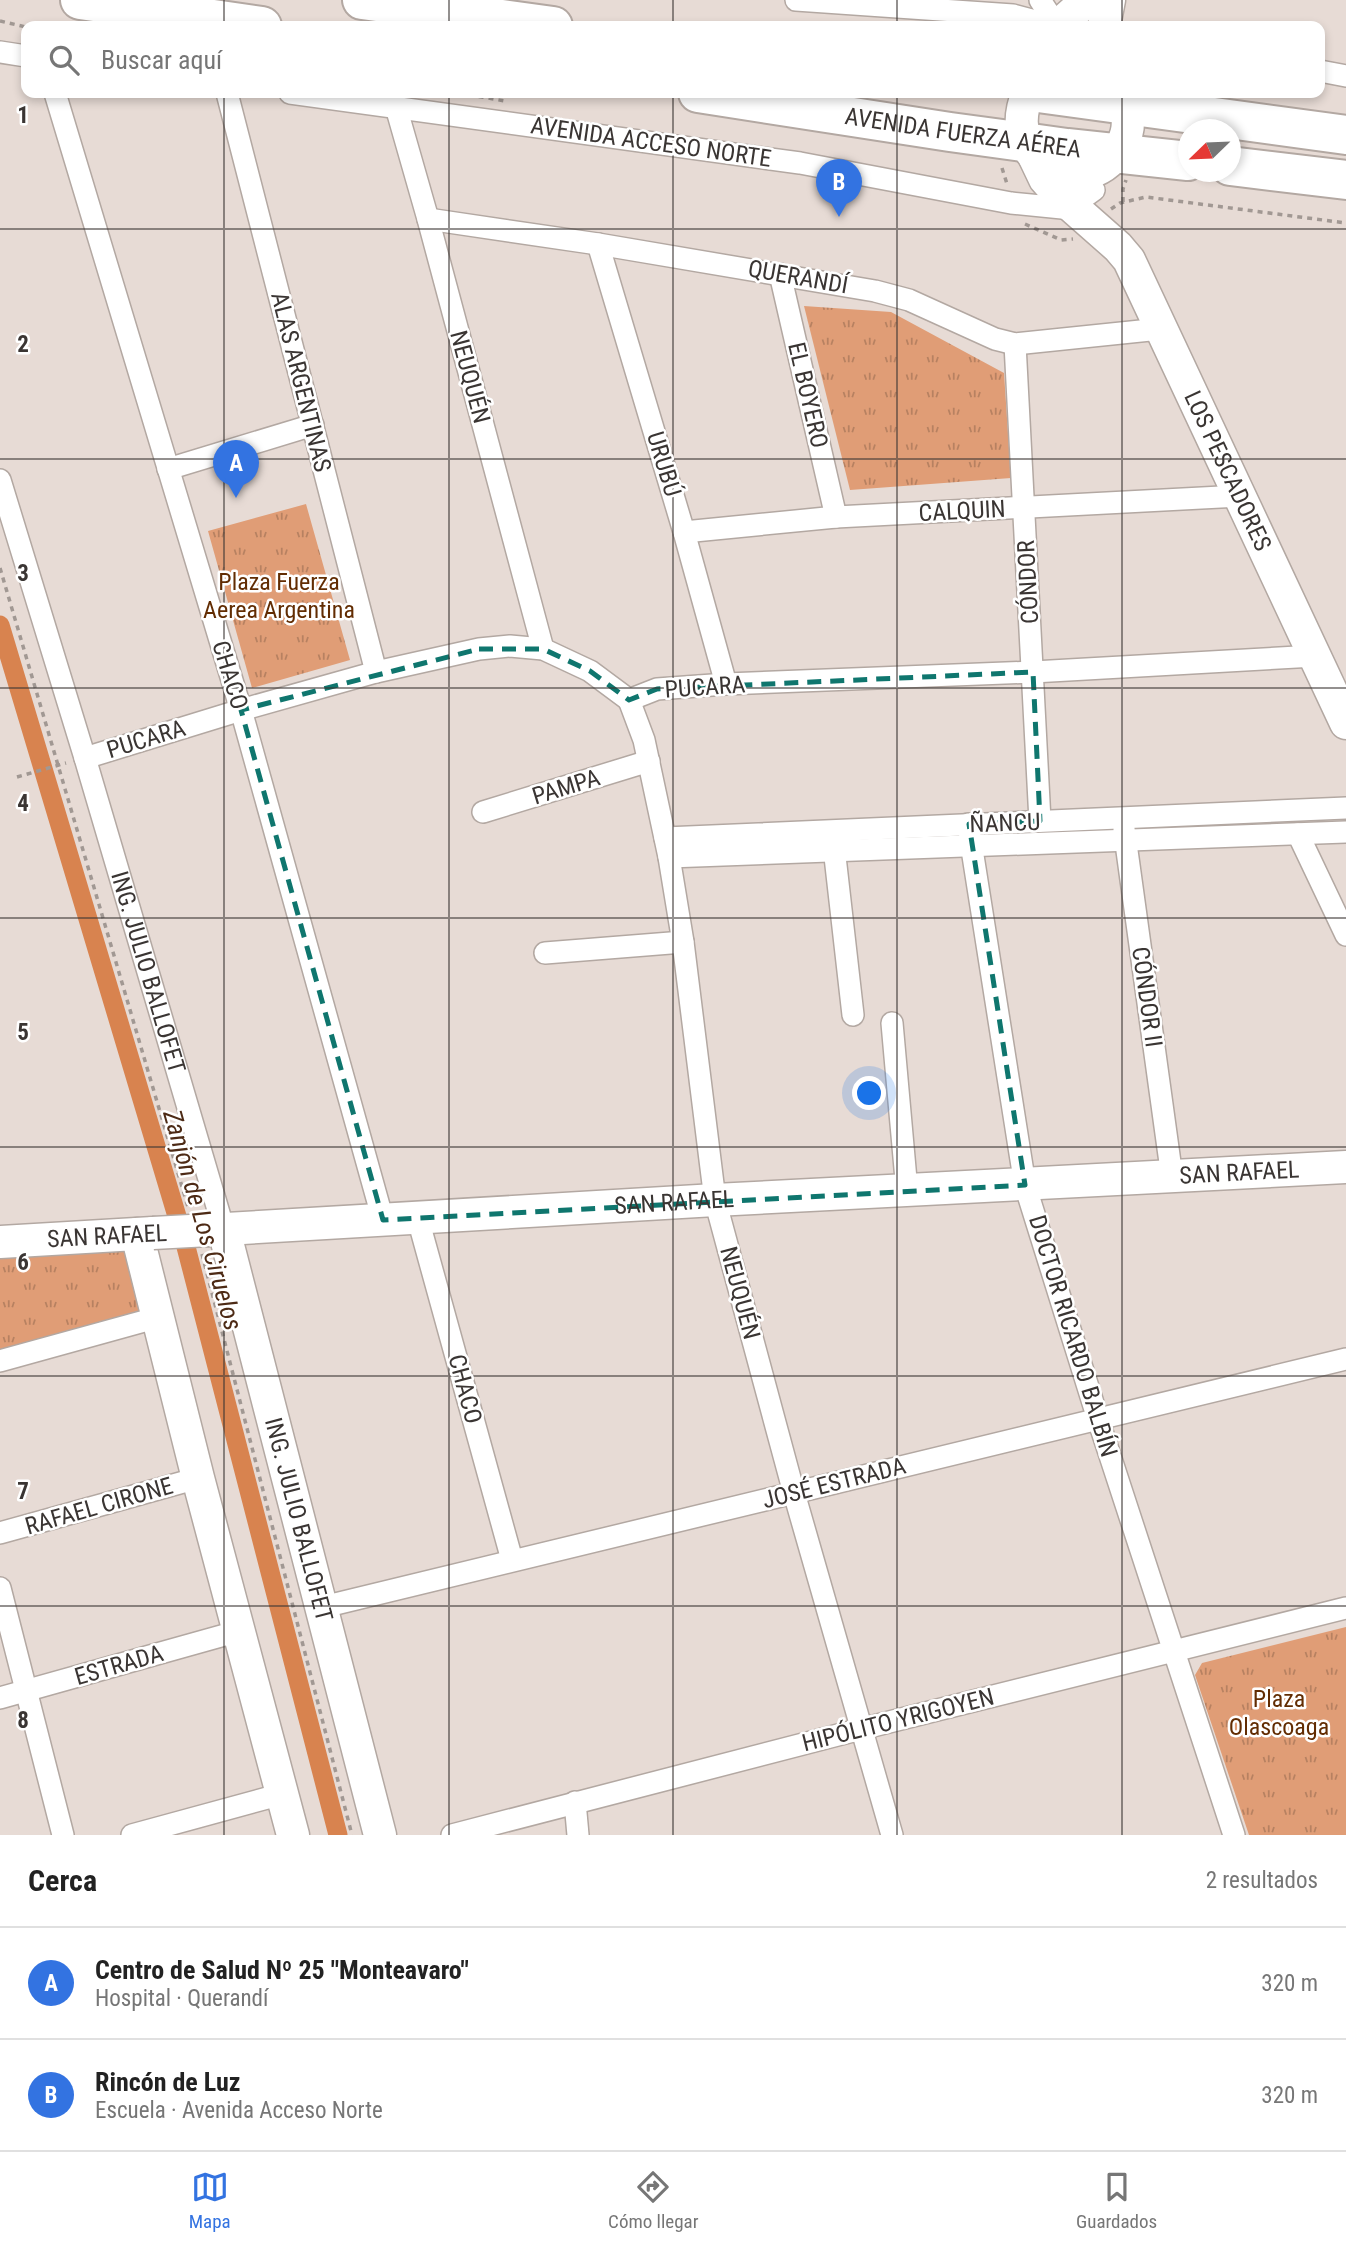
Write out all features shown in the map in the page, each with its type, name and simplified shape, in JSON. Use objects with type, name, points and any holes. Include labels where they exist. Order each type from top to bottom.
[{"type":"highway","points":[[80,0],[227,21]]},
{"type":"highway","points":[[362,0],[516,21]]},
{"type":"highway","name":"AVENIDA FUERZA AÉREA","points":[[723,98],[1035,160],[1096,179],[1178,163]]},
{"type":"highway","name":"AVENIDA FUERZA AÉREA","points":[[1123,99],[1346,135]]},
{"type":"highway","points":[[1241,167],[1346,180]]},
{"type":"street","points":[[796,0],[1013,15],[1036,21]]},
{"type":"street","points":[[1040,0],[1053,21]]},
{"type":"street","points":[[1062,21],[1087,0]]},
{"type":"street","points":[[1105,21],[1109,0]]},
{"type":"street","points":[[0,52],[21,55]]},
{"type":"street","points":[[1325,72],[1346,76]]},
{"type":"street","name":"CHACO","points":[[57,98],[240,709],[383,1220]]},
{"type":"street","name":"ALAS ARGENTINAS","points":[[228,98],[376,671]]},
{"type":"street","name":"AVENIDA ACCESO NORTE","points":[[328,98],[800,163],[1014,212],[1052,208],[1096,179]]},
{"type":"street","points":[[1014,212],[1039,190],[1035,160],[1020,125],[1021,108],[1026,98]]},
{"type":"street","points":[[1096,179],[1126,138],[1129,122],[1123,99]]},
{"type":"street","name":"NEUQUÉN","points":[[396,107],[543,649]]},
{"type":"street","name":"LOS PESCADORES","points":[[1035,160],[1096,179],[1095,226],[1129,260],[1346,723]]},
{"type":"street","name":"QUERANDÍ","points":[[428,219],[598,244],[875,291],[909,300],[995,339],[1014,344],[1160,329]]},
{"type":"street","name":"URUBÚ","points":[[598,244],[684,532],[726,684]]},
{"type":"street","name":"EL BOYERO","points":[[780,274],[836,517]]},
{"type":"street","name":"CÓNDOR","points":[[1014,344],[1040,821]]},
{"type":"street","points":[[168,469],[313,425]]},
{"type":"street","name":"ING. JULIO BALLOFET","points":[[0,481],[85,758],[206,1231],[323,1607],[380,1835]]},
{"type":"street","name":"CALQUIN","points":[[684,532],[836,517],[1240,496]]},
{"type":"street","name":"PUCARA","points":[[85,758],[240,709],[376,671],[479,649],[510,646],[543,649],[590,671],[629,700],[657,689],[726,684],[1033,672],[1315,656]]},
{"type":"street","name":"NEUQUÉN","points":[[629,700],[644,740],[667,848],[683,942],[715,1200],[794,1493],[892,1835]]},
{"type":"street","name":"PAMPA","points":[[482,812],[649,761]]},
{"type":"street","name":"ÑANCU","points":[[834,841],[968,824],[1346,808]]},
{"type":"street","name":"CÓNDOR II","points":[[1123,817],[1172,1177]]},
{"type":"street","name":"DOCTOR RICARDO BALBÍN","points":[[968,824],[1025,1185],[1098,1419],[1234,1835]]},
{"type":"street","name":"ÑANCU","points":[[667,848],[834,841],[973,846],[1346,832]]},
{"type":"street","points":[[1298,834],[1346,935]]},
{"type":"street","points":[[834,841],[853,1015]]},
{"type":"street","points":[[545,953],[683,942]]},
{"type":"street","points":[[892,1023],[907,1191]]},
{"type":"street","name":"SAN RAFAEL","points":[[0,1241],[1346,1167]]},
{"type":"street","name":"CHACO","points":[[418,1219],[512,1560]]},
{"type":"street","points":[[145,1234],[159,1317],[198,1478],[293,1835]]},
{"type":"street","points":[[0,1362],[159,1317]]},
{"type":"street","name":"JOSÉ ESTRADA","points":[[323,1607],[1346,1359]]},
{"type":"street","name":"RAFAEL CIRONE","points":[[0,1534],[198,1478]]},
{"type":"street","points":[[0,1588],[63,1835]]},
{"type":"street","name":"HIPÓLITO YRIGOYEN","points":[[452,1835],[1346,1608]]},
{"type":"street","name":"ESTRADA","points":[[0,1698],[239,1631]]},
{"type":"street","points":[[132,1835],[282,1794]]},
{"type":"street","points":[[575,1802],[578,1835]]},
{"type":"path","points":[[0,21],[21,26]]},
{"type":"path","points":[[1014,212],[1061,240],[1074,239],[1088,233],[1120,203],[1146,197],[1346,223]]},
{"type":"path","points":[[0,568],[206,1231],[352,1835]]},
{"type":"path","points":[[18,777],[56,766]]},
{"type":"highlighted area","points":[[479,649],[543,649],[590,671],[629,700],[657,689],[1033,672],[1040,821],[969,824],[1025,1185],[383,1220],[241,710]]},
{"type":"green space","points":[[804,306],[891,312],[1004,373],[1011,478],[850,490]]},
{"type":"green space","name":"Plaza Fuerza Aerea Argentina","points":[[306,504],[350,660],[252,688],[208,531]]},
{"type":"green space","points":[[127,1245],[143,1310],[0,1351],[0,1255]]},
{"type":"green space","name":"Plaza Olascoaga","points":[[1346,1627],[1346,1835],[1249,1835],[1195,1675],[1202,1663]]},
{"type":"waterway","name":"Zanjón de Los Ciruelos","points":[[0,625],[185,1243],[338,1835]]},
{"type":"place","name":"Rincón de Luz","points":[[839,217]]},
{"type":"place","name":"Centro de Salud Nº 25 \"Monteavaro\"","points":[[236,498]]}]
